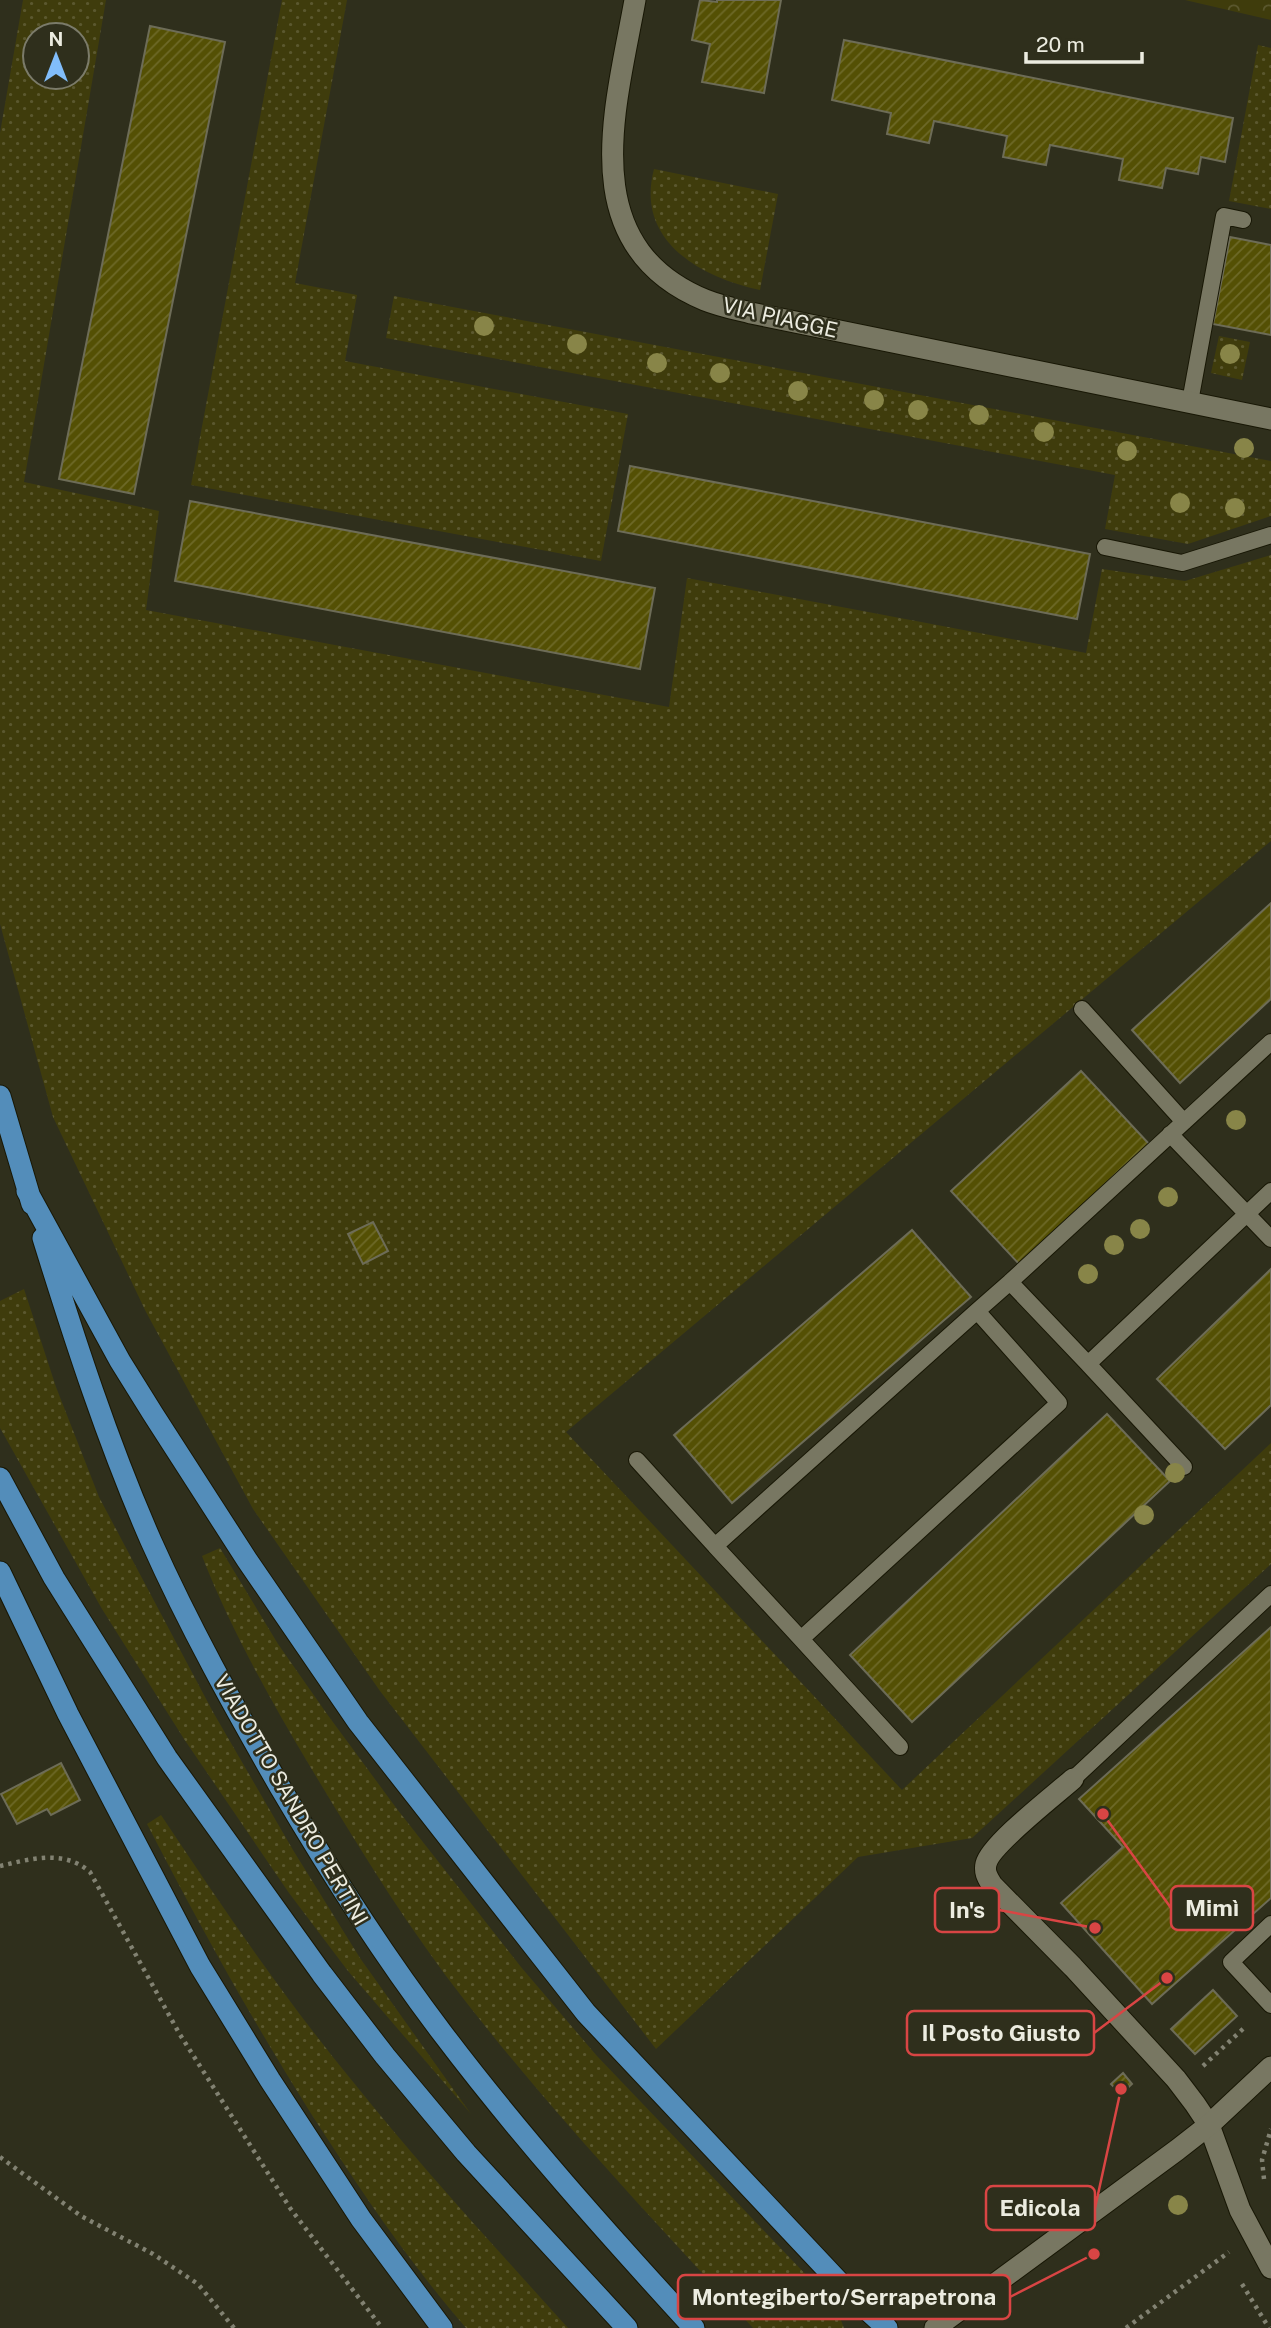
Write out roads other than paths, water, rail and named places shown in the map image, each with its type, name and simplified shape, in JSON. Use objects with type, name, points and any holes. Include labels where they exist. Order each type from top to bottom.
[{"type":"main road","points":[[0,1096],[27,1191],[120,1361],[247,1560],[358,1722],[586,2013],[845,2288],[887,2328]]},
{"type":"main road","name":"VIADOTTO SANDRO PERTINI","points":[[27,1191],[88,1380],[125,1479],[180,1601],[266,1762],[368,1931],[441,2032],[594,2218],[694,2328]]},
{"type":"main road","points":[[0,1478],[54,1578],[167,1758],[322,1974],[385,2056],[466,2153],[627,2328]]},
{"type":"main road","points":[[0,1572],[68,1714],[200,1966],[270,2080],[361,2219],[411,2290],[442,2328]]},
{"type":"street","name":"VIA PIAGGE","points":[[635,0],[612,127],[615,194],[621,218],[634,242],[648,260],[670,279],[704,299],[751,313],[1271,419]]},
{"type":"street","points":[[1073,1779],[995,1849],[985,1867],[986,1876],[1176,2079],[1209,2125],[1251,2235],[1271,2268]]},
{"type":"street","points":[[935,2328],[1209,2125],[1271,2067]]},
{"type":"lane","points":[[1190,402],[1224,216],[1243,220]]},
{"type":"lane","points":[[1105,547],[1182,563],[1271,535]]},
{"type":"lane","points":[[1082,1009],[1184,1122]]},
{"type":"lane","points":[[715,1546],[1010,1282],[1271,1042]]},
{"type":"lane","points":[[1170,1134],[1271,1239]]},
{"type":"lane","points":[[1088,1364],[1271,1191]]},
{"type":"lane","points":[[1010,1282],[1184,1467]]},
{"type":"lane","points":[[801,1639],[1059,1403],[977,1311]]},
{"type":"lane","points":[[637,1460],[900,1747]]},
{"type":"lane","points":[[1073,1779],[1271,1594]]},
{"type":"lane","points":[[1271,1924],[1231,1962],[1271,2005]]},
{"type":"lane","points":[[1258,1991],[1271,1979]]},
{"type":"place","name":"Mimì","points":[[1103,1814]]},
{"type":"place","name":"In's","points":[[1095,1928]]},
{"type":"place","name":"Il Posto Giusto","points":[[1167,1978]]},
{"type":"place","name":"Edicola","points":[[1121,2089]]},
{"type":"place","name":"Montegiberto/Serrapetrona","points":[[1094,2254]]}]
